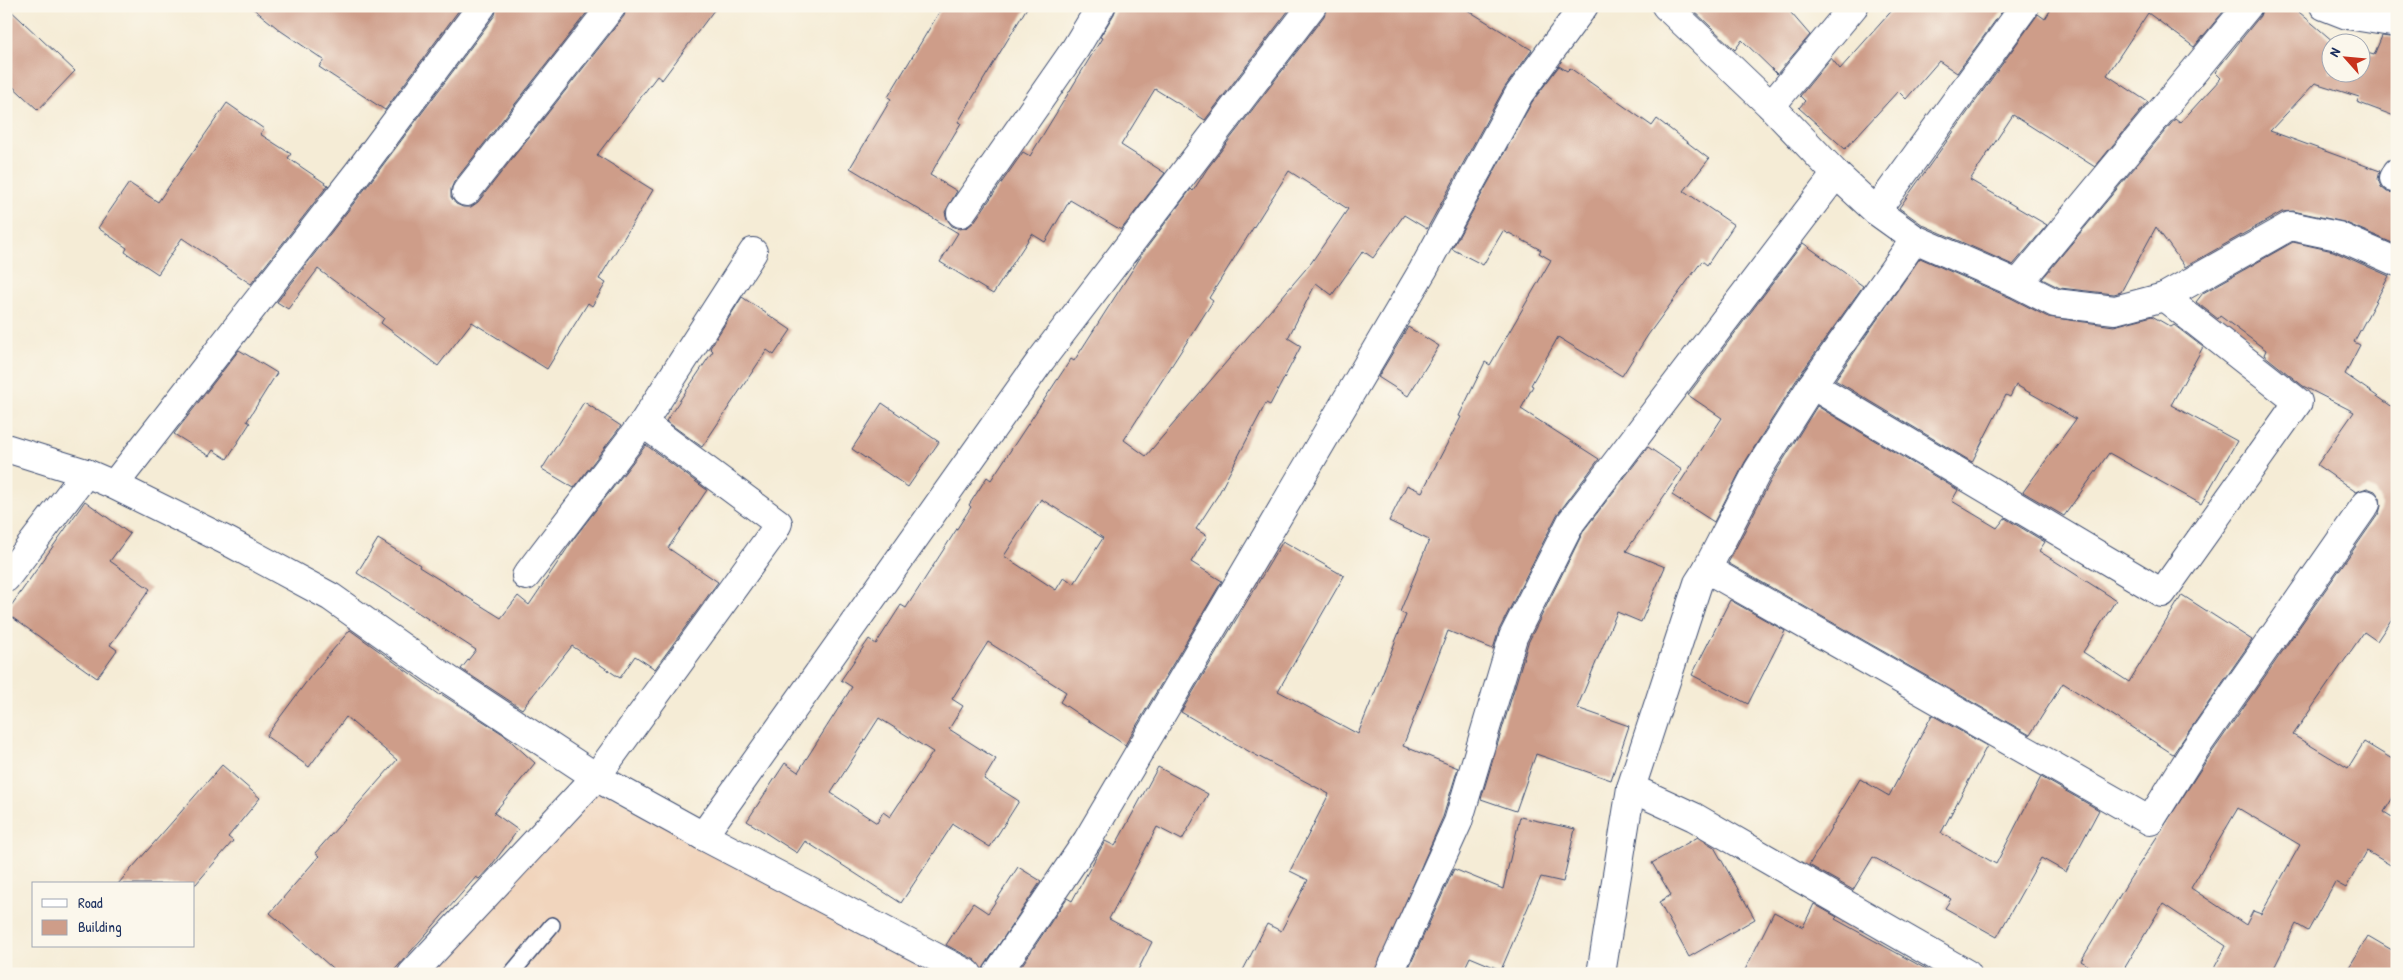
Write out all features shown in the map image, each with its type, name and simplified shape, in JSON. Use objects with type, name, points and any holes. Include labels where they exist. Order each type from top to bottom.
[{"type":"street","points":[[114,485],[352,179],[482,6]]},
{"type":"street","points":[[466,192],[612,6]]},
{"type":"street","points":[[961,213],[1075,49],[1101,6]]},
{"type":"street","points":[[703,836],[1041,360],[1312,6]]},
{"type":"street","points":[[997,974],[1092,832],[1408,295],[1519,94],[1584,6]]},
{"type":"street","points":[[1666,6],[1771,106],[1836,174],[1876,210],[1915,239],[2018,284],[2055,303],[2115,310],[2164,298],[2290,226],[2338,236],[2397,262]]},
{"type":"street","points":[[1771,106],[1854,6]]},
{"type":"street","points":[[1876,210],[2025,6]]},
{"type":"street","points":[[2018,284],[2248,6]]},
{"type":"street","points":[[2324,6],[2347,15],[2397,23]]},
{"type":"street","points":[[1389,974],[1458,822],[1513,637],[1570,522],[1836,174]]},
{"type":"street","points":[[1601,974],[1631,788],[1698,583],[1708,569],[1758,470],[1812,385],[1915,239]]},
{"type":"street","points":[[526,576],[643,422],[753,252]]},
{"type":"street","points":[[1812,385],[2162,593],[2298,402],[2164,298]]},
{"type":"street","points":[[412,974],[596,777],[774,534],[778,523],[643,422]]},
{"type":"street","points":[[6,448],[86,473],[114,485],[229,542],[331,597],[434,670],[596,777],[703,836],[968,974]]},
{"type":"street","points":[[6,578],[86,473]]},
{"type":"street","points":[[1708,569],[2150,821],[2195,749],[2366,504]]},
{"type":"street","points":[[1631,788],[1694,817],[1967,974]]},
{"type":"lane","points":[[511,974],[552,925]]},
{"type":"shaded area","points":[[597,788],[943,974],[425,974]]},
{"type":"building","points":[[6,6],[75,71],[38,110],[6,80]]},
{"type":"building","points":[[250,6],[462,6],[385,110],[319,67],[324,60],[281,31]]},
{"type":"building","points":[[497,6],[592,6],[454,182],[451,189],[451,197],[456,204],[463,207],[471,207],[478,202],[624,16],[627,6],[717,6],[662,80],[657,76],[597,155],[653,190],[599,279],[606,283],[592,306],[588,303],[547,369],[472,322],[438,366],[381,323],[384,318],[318,269],[288,309],[277,302],[371,181],[495,15]]},
{"type":"building","points":[[943,6],[1028,6],[958,122],[961,123],[930,175],[957,191],[945,212],[952,226],[960,229],[968,227],[974,222],[1023,152],[1030,156],[1102,38],[1100,37],[1117,6],[1292,6],[1205,120],[1155,89],[1121,145],[1165,173],[1121,230],[1070,200],[1045,242],[1032,234],[993,294],[940,262],[958,233],[850,168],[891,99],[888,97]]},
{"type":"building","points":[[1327,6],[1461,6],[1532,50],[1505,87],[1427,229],[1404,215],[1373,258],[1363,251],[1332,295],[1316,283],[1288,338],[1301,346],[1270,405],[1266,403],[1218,495],[1196,529],[1207,536],[1191,562],[1222,581],[1125,745],[1060,702],[1066,692],[988,642],[952,699],[963,706],[949,729],[996,759],[984,779],[1019,801],[990,847],[953,824],[901,903],[805,841],[797,853],[747,821],[785,763],[798,772],[852,687],[841,680],[869,639],[876,644],[901,605],[906,608],[971,507],[969,505],[987,477],[991,480],[1071,359],[1074,361],[1145,250],[1191,189],[1193,191],[1207,169],[1324,16]],"holes":[[[1289,171],[1348,209],[1311,263],[1146,456],[1124,440],[1213,301],[1209,298]],[[1041,499],[1103,538],[1074,584],[1064,577],[1056,590],[1004,556]],[[879,718],[933,752],[890,817],[883,812],[877,823],[831,793]]]},
{"type":"building","points":[[1689,6],[1785,6],[1810,35],[1777,74],[1742,40],[1735,50]]},
{"type":"building","points":[[1896,6],[2006,6],[1957,73],[1939,61],[1906,99],[1898,91],[1845,149],[1799,108],[1805,101],[1800,96],[1831,58],[1840,69]]},
{"type":"building","points":[[2053,6],[2228,6],[2194,47],[2148,13],[2107,75],[2148,102],[2095,167],[2013,115],[1970,180],[2047,225],[2013,265],[1923,225],[1899,208],[2038,14],[2045,19]]},
{"type":"building","points":[[2263,6],[2292,6],[2322,32],[2320,32],[2320,82],[2370,82],[2370,54],[2374,55],[2382,36],[2397,38],[2397,117],[2357,102],[2359,97],[2315,83],[2270,131],[2380,171],[2378,179],[2381,187],[2387,192],[2397,193],[2397,245],[2344,222],[2293,211],[2282,212],[2185,267],[2156,227],[2121,292],[2114,294],[2060,288],[2042,279],[2175,119],[2180,123],[2221,78],[2215,72],[2260,16]]},
{"type":"building","points":[[1559,66],[1567,71],[1570,68],[1652,126],[1657,119],[1709,159],[1684,191],[1734,225],[1707,265],[1702,261],[1648,335],[1622,376],[1558,337],[1531,385],[1533,386],[1521,409],[1599,459],[1557,515],[1499,630],[1493,649],[1448,631],[1403,746],[1458,768],[1443,817],[1374,974],[1241,974],[1267,924],[1281,931],[1308,880],[1290,871],[1329,794],[1250,752],[1181,712],[1283,541],[1344,576],[1278,691],[1358,734],[1406,615],[1400,612],[1429,540],[1389,521],[1407,485],[1422,492],[1461,417],[1459,416],[1485,362],[1490,365],[1551,260],[1539,253],[1541,250],[1503,231],[1483,265],[1452,249],[1532,102]]},
{"type":"building","points":[[227,103],[264,129],[260,134],[291,154],[288,158],[328,185],[251,284],[182,238],[158,274],[125,252],[127,248],[98,228],[129,183],[158,202]]},
{"type":"building","points":[[2293,242],[2333,251],[2389,276],[2354,342],[2360,345],[2345,374],[2397,410],[2397,611],[2377,641],[2364,632],[2293,735],[2348,768],[2364,742],[2397,762],[2397,791],[2384,812],[2397,820],[2397,869],[2367,851],[2346,888],[2335,882],[2308,931],[2296,924],[2271,974],[2211,974],[2226,946],[2163,904],[2121,974],[2102,974],[2081,961],[2129,880],[2208,758],[2379,513],[2381,506],[2380,498],[2375,491],[2367,488],[2356,492],[2317,465],[2354,412],[2303,386],[2264,355],[2266,350],[2220,316],[2218,319],[2196,302],[2203,293]],"holes":[[[2238,808],[2300,845],[2261,914],[2253,911],[2246,925],[2191,888]]]},
{"type":"building","points":[[1803,243],[1863,286],[1799,376],[1745,462],[1714,522],[1672,495],[1722,418],[1688,395]]},
{"type":"building","points":[[1920,258],[2011,298],[2048,317],[2114,326],[2152,316],[2171,327],[2174,325],[2203,347],[2171,405],[2237,441],[2201,504],[2109,453],[2064,516],[2023,492],[2076,419],[2016,385],[2010,397],[2006,395],[1972,462],[1835,380]]},
{"type":"building","points":[[742,297],[791,330],[774,355],[767,350],[702,447],[666,421],[713,351],[710,348]]},
{"type":"building","points":[[1408,327],[1439,346],[1408,396],[1378,377]]},
{"type":"building","points":[[239,350],[277,373],[247,421],[250,423],[227,459],[213,450],[209,456],[174,434]]},
{"type":"building","points":[[584,402],[621,426],[574,488],[542,469]]},
{"type":"building","points":[[882,403],[939,442],[908,487],[852,449]]},
{"type":"building","points":[[1817,406],[1958,490],[1952,501],[1997,528],[2005,518],[2045,542],[2039,551],[2116,600],[2083,652],[2129,682],[2182,595],[2252,640],[2173,754],[2063,683],[2030,735],[1728,563],[1772,478]]},
{"type":"building","points":[[646,445],[707,490],[668,548],[718,582],[655,669],[635,656],[620,678],[572,646],[522,709],[461,669],[476,650],[357,573],[378,539],[501,618],[518,596],[529,605],[575,537]]},
{"type":"building","points":[[1648,447],[1682,470],[1626,551],[1665,567],[1641,622],[1617,612],[1577,708],[1629,726],[1611,780],[1536,754],[1516,811],[1481,799],[1528,643],[1584,530]]},
{"type":"building","points":[[85,501],[130,534],[110,561],[150,589],[110,645],[117,650],[97,678],[6,613]]},
{"type":"building","points":[[1730,600],[1785,631],[1748,704],[1692,675]]},
{"type":"building","points":[[350,630],[440,695],[503,734],[535,763],[494,813],[518,830],[491,866],[479,879],[476,877],[391,974],[339,974],[270,913],[319,856],[315,853],[397,760],[346,717],[309,767],[266,736],[313,673]]},
{"type":"building","points":[[1932,715],[1987,746],[1941,833],[1996,864],[2041,777],[2099,810],[2066,872],[2041,858],[1997,937],[1945,908],[1951,899],[1873,857],[1853,890],[1809,865],[1860,779],[1889,796]]},
{"type":"building","points":[[222,765],[260,798],[228,837],[233,841],[196,884],[195,882],[120,882]]},
{"type":"building","points":[[1158,767],[1208,794],[1182,840],[1157,827],[1109,919],[1152,942],[1136,974],[1016,974],[1067,898],[1072,901],[1105,841],[1115,846]]},
{"type":"building","points":[[1520,817],[1575,829],[1563,882],[1541,877],[1501,970],[1470,957],[1462,974],[1406,974],[1454,869],[1503,889]]},
{"type":"building","points":[[1698,837],[1714,847],[1755,919],[1689,957],[1659,902],[1671,895],[1652,863]]},
{"type":"building","points":[[1018,867],[1041,881],[982,970],[975,960],[946,945],[973,903],[988,913]]},
{"type":"building","points":[[1814,904],[1837,917],[1835,919],[1935,974],[1743,974],[1774,912],[1803,927]]},
{"type":"building","points":[[2368,936],[2397,953],[2397,974],[2345,974]]}]
